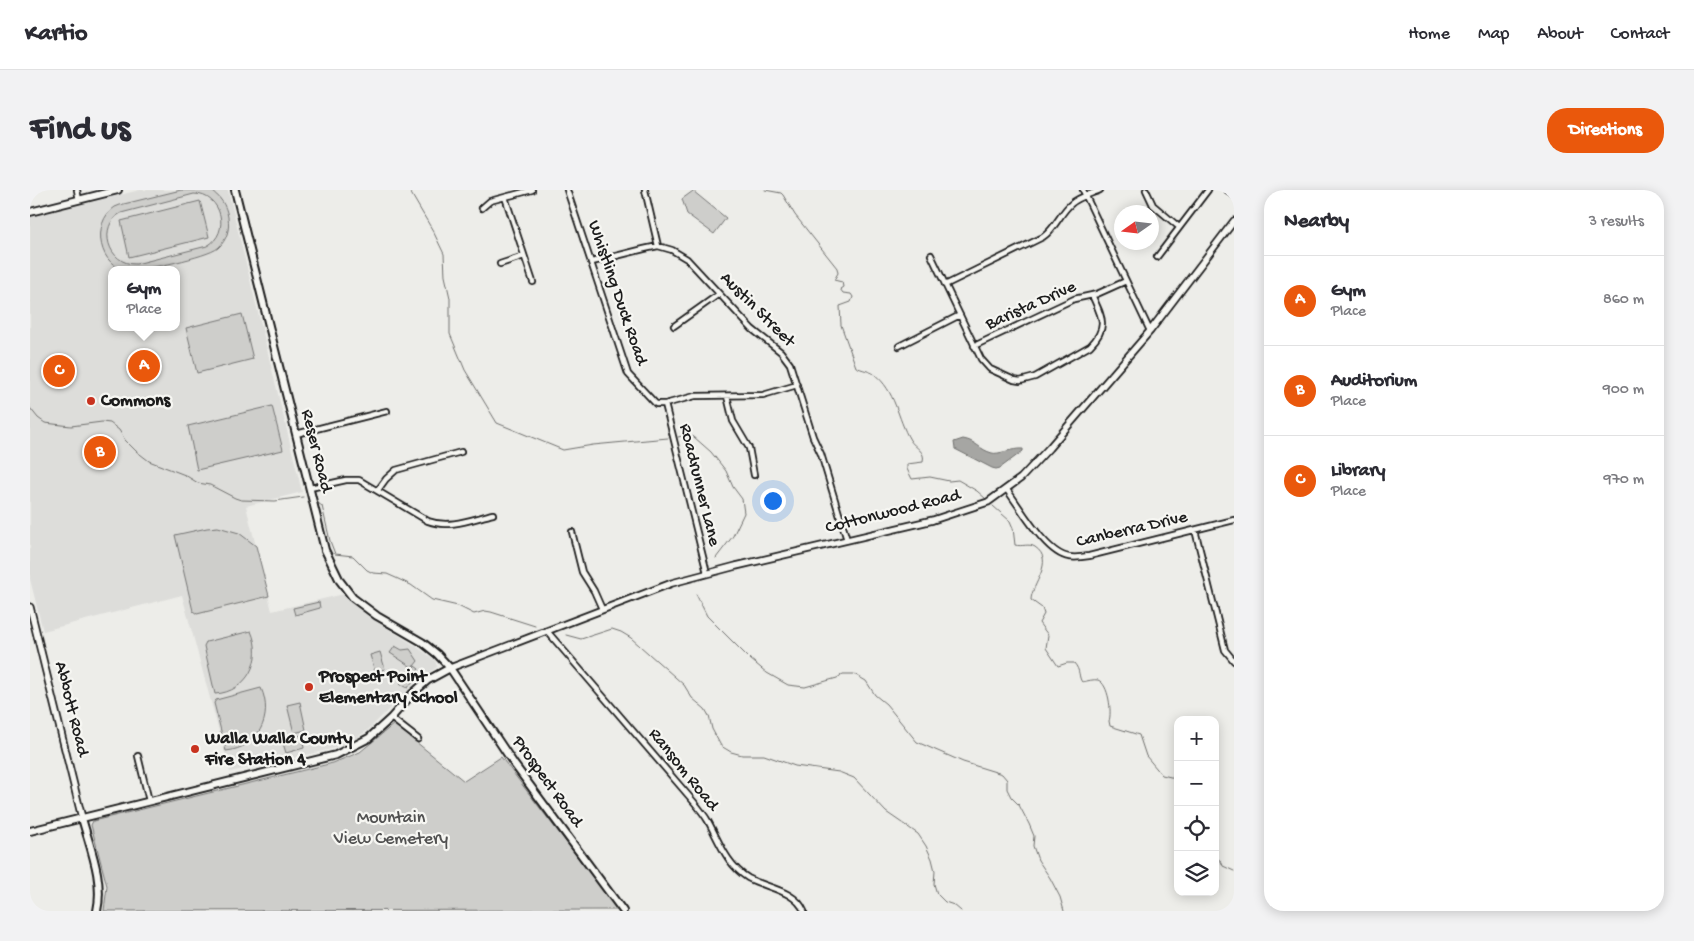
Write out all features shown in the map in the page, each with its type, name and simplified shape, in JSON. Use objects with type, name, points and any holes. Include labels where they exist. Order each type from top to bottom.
[{"type":"main road","points":[[30,212],[118,190]]},
{"type":"main road","name":"Reser Road","points":[[235,190],[326,550],[340,581],[364,607],[422,642],[450,668]]},
{"type":"main road","points":[[30,831],[336,755],[369,738],[428,680],[450,668]]},
{"type":"main road","name":"Prospect Road","points":[[450,668],[514,764],[623,911]]},
{"type":"main road","points":[[82,818],[98,878],[100,896],[97,911]]},
{"type":"street","points":[[77,190],[79,200]]},
{"type":"street","points":[[482,208],[490,201],[532,190]]},
{"type":"street","name":"Whistling Duck Road","points":[[567,190],[628,374],[656,404],[665,404]]},
{"type":"street","points":[[592,262],[658,246],[645,190]]},
{"type":"street","points":[[1083,190],[1150,331]]},
{"type":"street","points":[[945,285],[1043,237],[1052,231],[1065,210],[1073,202],[1100,190]]},
{"type":"street","points":[[1146,190],[1153,205],[1179,228]]},
{"type":"street","points":[[1157,257],[1208,190]]},
{"type":"street","points":[[1227,190],[1234,195]]},
{"type":"street","points":[[505,197],[532,282]]},
{"type":"street","name":"Cottonwood Road","points":[[450,668],[672,583],[932,520],[988,502],[1021,478],[1049,448],[1150,331],[1234,221]]},
{"type":"street","name":"Austin Street","points":[[658,246],[672,250],[687,258],[752,329],[781,352],[790,364],[848,540]]},
{"type":"street","points":[[500,264],[524,256]]},
{"type":"street","points":[[931,256],[981,359],[990,368],[1014,380],[1020,381],[1035,377],[1090,346],[1096,340],[1103,322],[1092,295]]},
{"type":"street","name":"Barista Drive","points":[[974,346],[1074,298],[1092,295],[1126,281]]},
{"type":"street","points":[[674,326],[719,294]]},
{"type":"street","points":[[899,346],[960,315]]},
{"type":"street","points":[[665,404],[695,396],[763,395],[797,385]]},
{"type":"street","points":[[727,396],[729,412],[749,448],[754,475]]},
{"type":"street","name":"Roadrunner Lane","points":[[665,404],[707,573]]},
{"type":"street","points":[[296,434],[387,411]]},
{"type":"street","points":[[378,490],[396,470],[461,452]]},
{"type":"street","points":[[310,488],[346,480],[359,480],[437,525],[448,525],[493,514]]},
{"type":"street","name":"Canberra Drive","points":[[1007,490],[1043,539],[1054,551],[1069,558],[1089,556],[1234,520]]},
{"type":"street","points":[[1195,530],[1225,650],[1234,661]]},
{"type":"street","points":[[572,532],[582,572],[594,591],[602,609]]},
{"type":"street","name":"Abbott Road","points":[[30,607],[82,818]]},
{"type":"street","name":"Ransom Road","points":[[547,631],[694,802],[707,820],[726,856],[736,867],[748,878],[790,895],[801,904],[804,911]]},
{"type":"street","points":[[391,718],[418,739]]},
{"type":"street","points":[[138,756],[149,801]]},
{"type":"shaded area","points":[[140,190],[228,190],[302,492],[246,506],[272,611],[344,594],[369,617],[435,660],[437,667],[416,682],[368,730],[356,738],[332,749],[230,772],[182,595],[43,631],[30,579],[30,217]]},
{"type":"shaded area","points":[[963,439],[992,453],[1019,449],[1023,449],[1023,451],[996,469],[955,449],[954,442]]},
{"type":"green space","points":[[181,190],[210,190],[220,198],[226,209],[229,221],[227,234],[218,248],[202,255],[158,266],[116,266],[105,254],[101,234],[102,224],[107,214],[120,205]],"holes":[[[194,194],[211,200],[217,207],[221,224],[214,240],[207,246],[136,264],[126,263],[118,258],[109,244],[109,227],[121,213]]]},
{"type":"green space","points":[[693,191],[726,218],[714,234],[687,214],[682,199]]},
{"type":"green space","points":[[200,201],[209,237],[129,257],[121,221]]},
{"type":"green space","points":[[242,314],[253,359],[197,373],[186,328]]},
{"type":"green space","points":[[272,406],[283,450],[197,470],[188,426]]},
{"type":"green space","points":[[218,527],[239,533],[256,546],[269,596],[197,614],[193,611],[175,535]]},
{"type":"green space","points":[[319,602],[320,608],[295,615],[293,608]]},
{"type":"green space","points":[[251,631],[255,653],[250,673],[236,687],[226,692],[215,694],[204,646],[206,642]]},
{"type":"green space","points":[[395,646],[402,650],[410,649],[418,661],[414,666],[410,666],[390,653]]},
{"type":"green space","points":[[380,652],[385,669],[375,672],[370,655]]},
{"type":"green space","points":[[415,666],[419,669],[408,688],[400,684],[403,680],[400,678],[404,673],[408,676],[410,670],[412,671]]},
{"type":"green space","points":[[261,688],[266,710],[260,729],[247,744],[237,749],[226,751],[214,703],[216,700]]},
{"type":"green space","points":[[300,702],[306,730],[294,733],[287,705]]},
{"type":"green space","name":"Mountain View Cemetery","points":[[394,724],[464,781],[501,757],[618,910],[104,911],[107,886],[91,825],[93,821],[333,763],[360,752]]},
{"type":"green space","points":[[302,735],[304,748],[286,753],[282,740]]},
{"type":"waterway","points":[[409,190],[444,254],[445,276],[450,298],[450,334],[465,370],[497,423],[563,450],[593,445],[668,438]]},
{"type":"waterway","points":[[765,190],[783,195],[795,215],[837,268],[838,273],[834,280],[842,282],[843,287],[840,289],[843,293],[851,294],[853,297],[851,302],[840,306],[841,325],[856,367],[872,373],[887,388],[910,440],[923,455],[923,462],[907,464],[907,469],[912,479],[930,477],[949,481],[958,480],[977,491],[986,499]]},
{"type":"waterway","points":[[30,408],[45,423],[71,426],[102,422],[110,423],[119,430],[125,440],[136,451],[149,461],[185,475],[198,483],[210,485],[241,500],[275,501],[303,497]]},
{"type":"waterway","points":[[678,437],[688,435],[694,437],[711,452],[726,471],[733,487],[742,499],[744,513],[733,536],[716,558]]},
{"type":"waterway","points":[[318,503],[322,506],[335,554],[353,556],[367,570],[396,578],[411,585],[432,600],[458,606],[474,614],[485,611],[491,612],[535,626]]},
{"type":"waterway","points":[[993,506],[1010,521],[1013,528],[1015,545],[1033,546],[1041,553],[1043,566],[1031,600],[1042,608],[1044,614],[1039,623],[1048,635],[1046,648],[1058,666],[1074,663],[1082,682],[1098,680],[1102,683],[1109,699],[1110,726],[1139,735],[1146,756],[1162,775],[1174,778]]},
{"type":"waterway","points":[[696,594],[707,616],[750,659],[767,673],[788,685],[805,687],[837,678],[843,674],[854,674],[866,681],[875,695],[886,704],[917,742],[963,762],[1002,774],[1007,780],[1007,789],[1011,797],[1019,805],[1029,824],[1034,836],[1033,846],[1038,860],[1060,897],[1064,911]]},
{"type":"waterway","points":[[566,635],[581,639],[612,629],[631,638],[684,685],[692,698],[705,709],[712,729],[721,746],[731,752],[742,755],[764,755],[795,766],[839,772],[854,778],[886,812],[918,834],[932,859],[935,871],[934,884],[937,894],[945,902],[954,905],[961,911]]},
{"type":"waterway","points":[[1219,860],[1223,866],[1234,871]]},
{"type":"place","name":"Gym","points":[[144,366]]},
{"type":"place","name":"Library","points":[[59,371]]},
{"type":"place","name":"Commons","points":[[91,401]]},
{"type":"place","name":"Auditorium","points":[[100,452]]},
{"type":"place","name":"Prospect Point Elementary School","points":[[309,687]]},
{"type":"place","name":"Walla Walla County Fire Station 4","points":[[195,749]]}]
